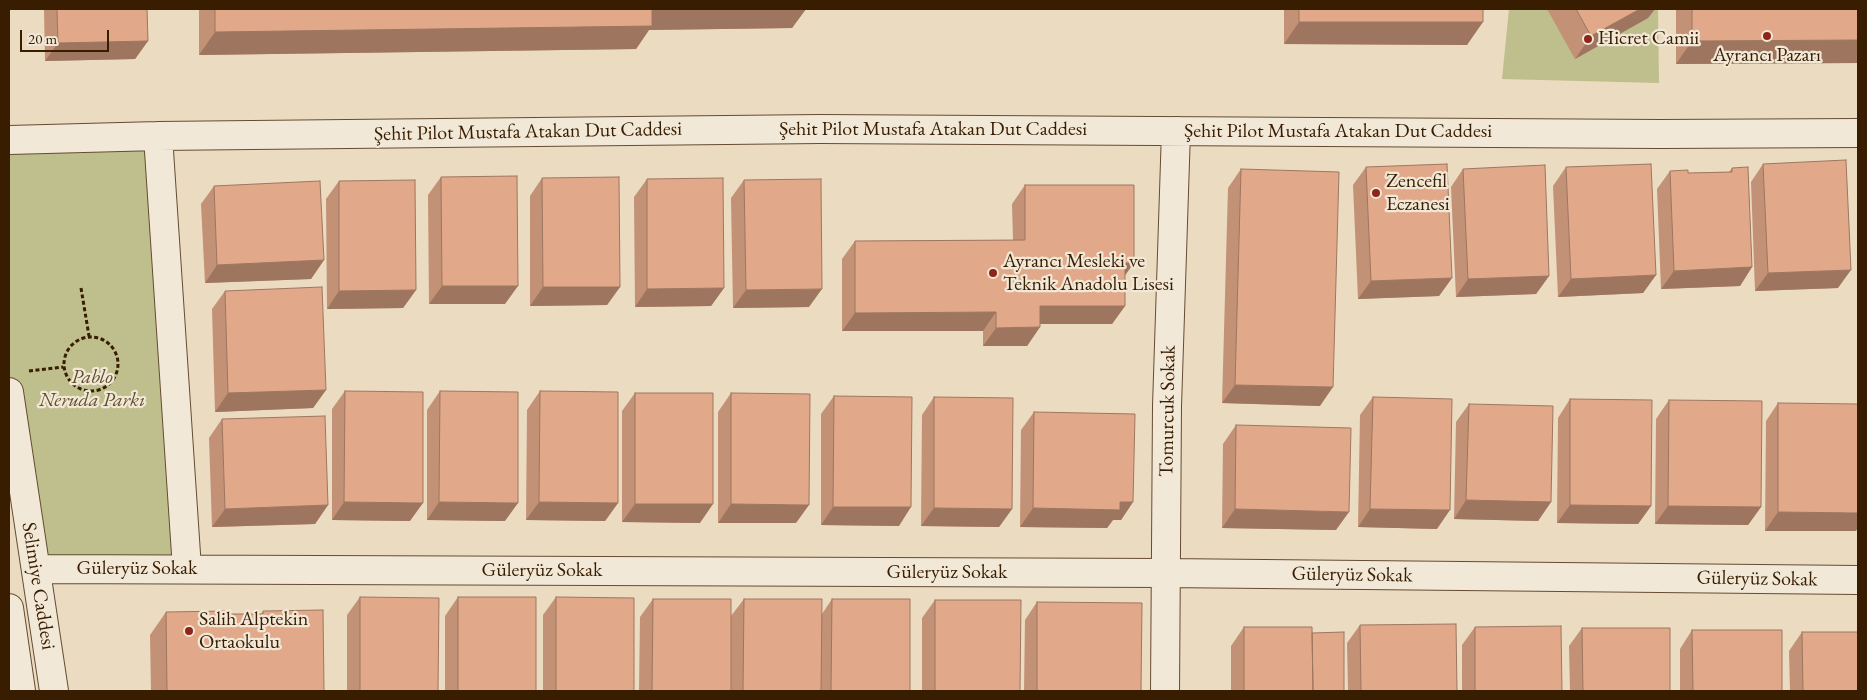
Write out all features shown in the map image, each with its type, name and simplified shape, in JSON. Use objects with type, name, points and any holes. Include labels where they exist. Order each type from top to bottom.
[{"type":"street","name":"Şehit Pilot Mustafa Atakan Dut Caddesi","points":[[9,140],[158,136],[820,129],[1640,134],[1858,133]]},
{"type":"street","name":"Tomurcuk Sokak","points":[[1165,691],[1167,406],[1176,131]]},
{"type":"street","points":[[158,136],[187,569]]},
{"type":"street","name":"Selimiye Caddesi","points":[[9,392],[54,691]]},
{"type":"street","name":"Güleryüz Sokak","points":[[36,569],[1166,573],[1858,580]]},
{"type":"street","name":"Selimiye Caddesi","points":[[9,608],[21,691]]},
{"type":"path","points":[[82,288],[89,336]]},
{"type":"path","points":[[89,336],[101,338],[111,344],[118,355],[119,368],[114,379],[106,388],[94,391],[83,390],[74,385],[67,377],[63,367],[65,356],[70,346],[78,339],[89,336]]},
{"type":"path","points":[[27,371],[63,367]]},
{"type":"green space","points":[[1509,9],[1658,9],[1659,83],[1502,79]]},
{"type":"green space","name":"Pablo Neruda Parkı","points":[[158,136],[187,569],[36,569],[9,392],[9,140]]},
{"type":"building","points":[[57,9],[147,9],[148,41],[58,43]]},
{"type":"building","points":[[215,9],[652,9],[652,26],[215,32]]},
{"type":"building","points":[[1299,9],[1483,9],[1483,22],[1299,22]]},
{"type":"building","points":[[1576,9],[1640,9],[1591,36]]},
{"type":"building","points":[[1692,9],[1858,9],[1858,40],[1692,41]]},
{"type":"building","points":[[1846,160],[1851,270],[1768,273],[1763,164]]},
{"type":"building","points":[[1447,164],[1452,278],[1371,281],[1366,167]]},
{"type":"building","points":[[1651,164],[1656,275],[1571,279],[1566,167]]},
{"type":"building","points":[[1545,165],[1549,276],[1468,279],[1463,169]]},
{"type":"building","points":[[1748,167],[1752,267],[1674,271],[1670,171],[1688,170],[1688,173],[1732,172],[1732,168]]},
{"type":"building","points":[[1241,169],[1339,172],[1333,387],[1235,385]]},
{"type":"building","points":[[517,176],[518,286],[442,286],[441,177]]},
{"type":"building","points":[[619,177],[620,287],[543,287],[542,178]]},
{"type":"building","points":[[723,178],[724,288],[647,289],[647,179]]},
{"type":"building","points":[[821,179],[822,289],[746,290],[744,180]]},
{"type":"building","points":[[415,180],[416,290],[339,291],[339,181]]},
{"type":"building","points":[[320,181],[324,260],[217,265],[214,186]]},
{"type":"building","points":[[1025,185],[1134,185],[1134,263],[1125,263],[1125,306],[1040,306],[1040,327],[996,328],[996,312],[855,313],[855,241],[1025,240]]},
{"type":"building","points":[[322,287],[326,390],[228,393],[225,291]]},
{"type":"building","points":[[345,391],[423,392],[423,503],[344,502]]},
{"type":"building","points":[[440,391],[518,392],[518,503],[439,502]]},
{"type":"building","points":[[540,391],[618,392],[618,503],[539,502]]},
{"type":"building","points":[[635,393],[713,393],[713,504],[635,504]]},
{"type":"building","points":[[731,393],[810,394],[809,505],[731,504]]},
{"type":"building","points":[[834,396],[912,397],[911,507],[833,507]]},
{"type":"building","points":[[934,397],[1013,398],[1012,509],[934,508]]},
{"type":"building","points":[[1373,397],[1452,399],[1450,510],[1370,509]]},
{"type":"building","points":[[1570,399],[1652,400],[1651,506],[1570,505]]},
{"type":"building","points":[[1669,400],[1762,401],[1761,507],[1668,506]]},
{"type":"building","points":[[1778,403],[1858,404],[1858,513],[1778,512]]},
{"type":"building","points":[[1469,404],[1553,406],[1551,502],[1466,500]]},
{"type":"building","points":[[1034,412],[1135,414],[1133,502],[1120,502],[1120,510],[1033,508]]},
{"type":"building","points":[[325,416],[328,505],[225,509],[222,419]]},
{"type":"building","points":[[1236,425],[1351,428],[1349,512],[1235,509]]},
{"type":"building","points":[[360,597],[439,598],[438,691],[360,691]]},
{"type":"building","points":[[458,597],[536,597],[536,691],[458,691]]},
{"type":"building","points":[[556,597],[634,598],[634,691],[556,691]]},
{"type":"building","points":[[653,599],[731,599],[731,691],[652,691]]},
{"type":"building","points":[[744,599],[822,599],[821,691],[743,691]]},
{"type":"building","points":[[832,599],[910,599],[910,691],[831,691]]},
{"type":"building","points":[[935,600],[1021,600],[1020,691],[935,691]]},
{"type":"building","points":[[1037,602],[1142,603],[1141,691],[1037,691]]},
{"type":"building","points":[[323,610],[324,691],[167,691],[166,612],[225,611],[225,614],[263,614],[263,611]]},
{"type":"building","points":[[1456,624],[1457,691],[1361,691],[1360,625]]},
{"type":"building","points":[[1561,626],[1562,691],[1475,691],[1475,627]]},
{"type":"building","points":[[1244,627],[1312,627],[1313,691],[1244,691]]},
{"type":"building","points":[[1582,628],[1670,628],[1670,691],[1583,691]]},
{"type":"building","points":[[1692,630],[1782,630],[1782,691],[1693,691]]},
{"type":"building","points":[[1344,632],[1344,691],[1313,691],[1312,633]]},
{"type":"building","points":[[1802,632],[1858,632],[1858,691],[1803,691]]},
{"type":"place","name":"Ayrancı Pazarı","points":[[1767,36]]},
{"type":"place","name":"Hicret Camii","points":[[1588,39]]},
{"type":"place","name":"Zencefil Eczanesi","points":[[1376,193]]},
{"type":"place","name":"Ayrancı Mesleki ve Teknik Anadolu Lisesi","points":[[993,273]]},
{"type":"place","name":"Salih Alptekin Ortaokulu","points":[[189,631]]}]
